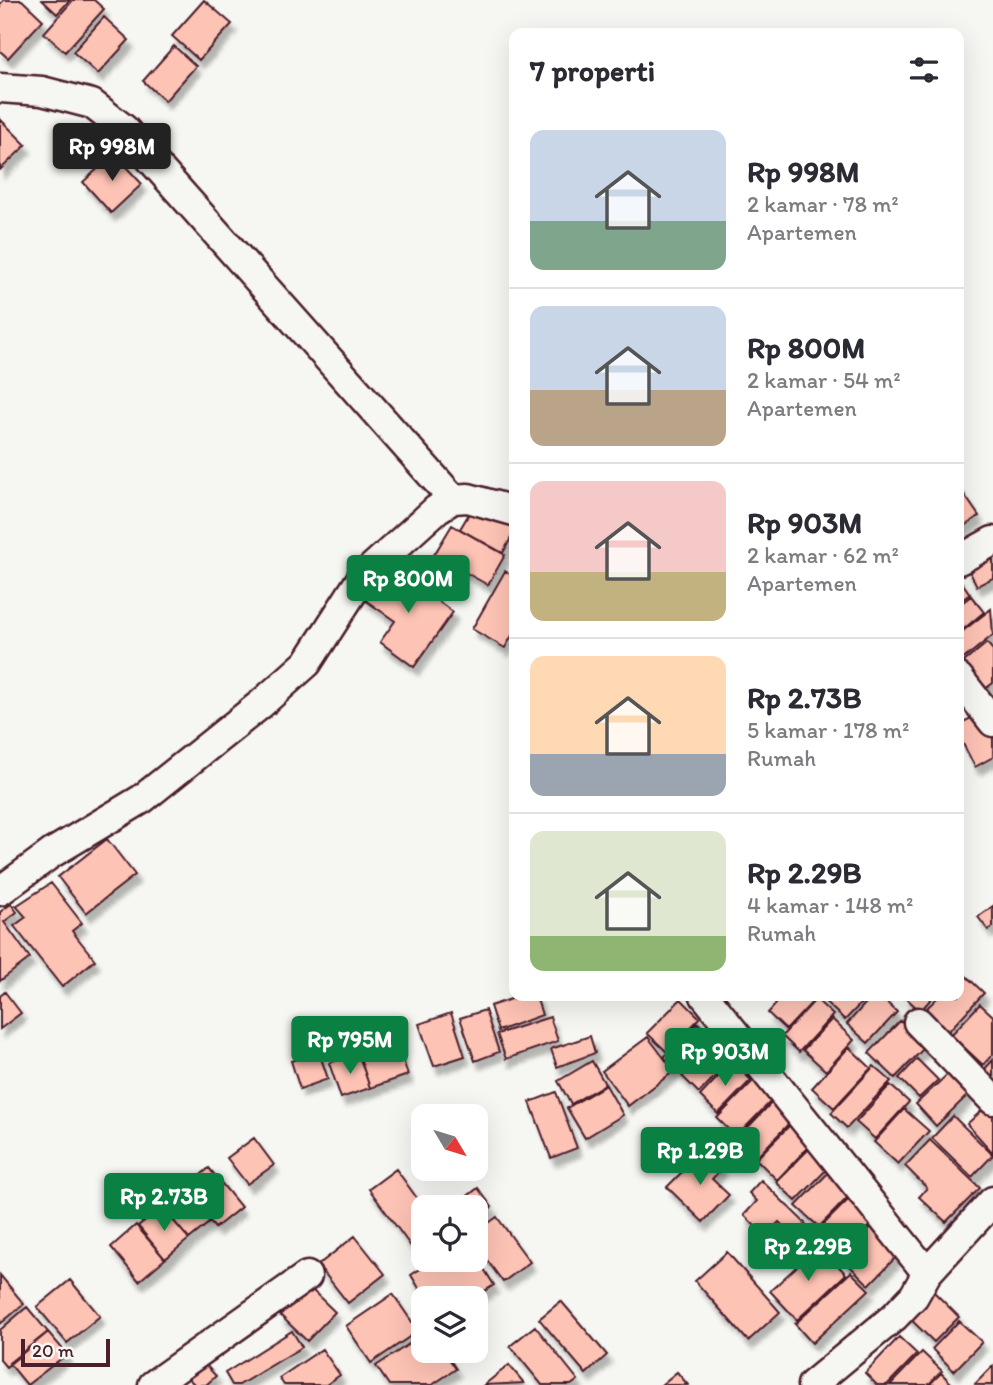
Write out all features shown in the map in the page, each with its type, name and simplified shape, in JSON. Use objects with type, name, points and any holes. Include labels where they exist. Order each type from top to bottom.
[{"type":"street","points":[[0,88],[42,91],[92,104],[124,129],[453,499]]},
{"type":"street","points":[[0,891],[52,853],[142,799],[261,704],[307,663],[363,576],[438,509],[453,499],[468,498],[509,510]]},
{"type":"street","points":[[964,557],[993,541]]},
{"type":"street","points":[[964,684],[993,722]]},
{"type":"street","points":[[709,1001],[927,1273]]},
{"type":"street","points":[[918,1022],[993,1100]]},
{"type":"street","points":[[812,1385],[894,1317],[914,1296],[927,1273],[993,1201]]},
{"type":"street","points":[[153,1385],[307,1276]]},
{"type":"building","points":[[4,0],[22,0],[43,20],[8,58],[0,51],[0,4]]},
{"type":"building","points":[[42,0],[70,0],[57,14]]},
{"type":"building","points":[[73,0],[94,0],[104,9],[65,52],[44,33]]},
{"type":"building","points":[[204,0],[232,24],[199,60],[172,36]]},
{"type":"building","points":[[104,17],[129,40],[98,74],[73,52]]},
{"type":"building","points":[[174,46],[196,66],[165,101],[143,81]]},
{"type":"building","points":[[0,119],[26,145],[0,170]]},
{"type":"building","points":[[114,154],[142,184],[111,213],[83,182]]},
{"type":"building","points":[[964,494],[979,516],[964,526]]},
{"type":"building","points":[[476,502],[509,521],[509,542],[503,553],[460,529]]},
{"type":"building","points":[[452,525],[505,555],[488,585],[434,555]]},
{"type":"building","points":[[993,551],[993,578],[977,586],[966,565]]},
{"type":"building","points":[[390,566],[453,612],[414,667],[380,642],[395,621],[365,600]]},
{"type":"building","points":[[505,571],[509,573],[509,641],[505,648],[472,629]]},
{"type":"building","points":[[964,585],[970,594],[964,598]]},
{"type":"building","points":[[971,596],[984,612],[964,629],[964,601]]},
{"type":"building","points":[[991,609],[993,635],[964,659],[964,630]]},
{"type":"building","points":[[987,643],[993,650],[993,683],[985,689],[964,662]]},
{"type":"building","points":[[981,713],[993,738],[993,757],[975,767],[964,746],[964,722]]},
{"type":"building","points":[[107,839],[135,875],[86,913],[58,877]]},
{"type":"building","points":[[51,883],[82,923],[72,931],[95,960],[62,987],[14,926],[26,917],[16,906]]},
{"type":"building","points":[[11,904],[17,912],[4,922],[30,958],[0,981],[0,912]]},
{"type":"building","points":[[993,906],[993,927],[988,930],[978,917]]},
{"type":"building","points":[[964,974],[984,993],[944,1036],[921,1014],[934,1001],[964,1001]]},
{"type":"building","points":[[5,992],[21,1013],[0,1029],[0,996]]},
{"type":"building","points":[[509,1000],[538,1001],[542,1015],[498,1031],[490,1006]]},
{"type":"building","points":[[679,1001],[683,1001],[700,1018],[667,1052],[647,1033]]},
{"type":"building","points":[[779,1001],[813,1001],[786,1030],[768,1013]]},
{"type":"building","points":[[814,1001],[818,1001],[833,1015],[799,1052],[782,1036]]},
{"type":"building","points":[[824,1001],[863,1001],[845,1020]]},
{"type":"building","points":[[868,1001],[885,1001],[897,1012],[868,1043],[847,1024]]},
{"type":"building","points":[[909,1001],[929,1001],[920,1011]]},
{"type":"building","points":[[980,1004],[993,1016],[993,1054],[983,1065],[951,1035]]},
{"type":"building","points":[[485,1010],[499,1052],[475,1061],[460,1018]]},
{"type":"building","points":[[451,1013],[465,1056],[434,1066],[419,1024]]},
{"type":"building","points":[[550,1017],[558,1041],[506,1059],[497,1034]]},
{"type":"building","points":[[832,1019],[854,1040],[826,1071],[803,1050]]},
{"type":"building","points":[[900,1021],[926,1046],[895,1078],[869,1053]]},
{"type":"building","points":[[698,1023],[715,1040],[681,1074],[664,1057]]},
{"type":"building","points":[[394,1033],[408,1075],[370,1088],[356,1046]]},
{"type":"building","points":[[590,1036],[595,1053],[557,1067],[551,1049]]},
{"type":"building","points":[[648,1037],[674,1071],[628,1106],[602,1071]]},
{"type":"building","points":[[712,1045],[729,1062],[699,1093],[682,1076]]},
{"type":"building","points":[[849,1047],[871,1068],[834,1108],[812,1088]]},
{"type":"building","points":[[319,1052],[328,1079],[300,1089],[291,1061]]},
{"type":"building","points":[[358,1053],[370,1088],[341,1098],[329,1063]]},
{"type":"building","points":[[917,1059],[938,1080],[919,1098],[899,1078]]},
{"type":"building","points":[[993,1060],[993,1082],[982,1072]]},
{"type":"building","points":[[592,1061],[605,1084],[571,1104],[558,1081]]},
{"type":"building","points":[[732,1062],[751,1080],[718,1114],[700,1096]]},
{"type":"building","points":[[874,1066],[891,1081],[847,1128],[831,1113]]},
{"type":"building","points":[[952,1070],[972,1091],[936,1126],[916,1104]]},
{"type":"building","points":[[755,1079],[774,1098],[736,1137],[717,1118]]},
{"type":"building","points":[[606,1085],[623,1115],[585,1138],[567,1108]]},
{"type":"building","points":[[890,1085],[909,1102],[875,1139],[856,1122]]},
{"type":"building","points":[[556,1092],[577,1148],[551,1158],[530,1102]]},
{"type":"building","points":[[775,1099],[794,1118],[756,1158],[737,1139]]},
{"type":"building","points":[[989,1104],[993,1108],[993,1153],[967,1124]]},
{"type":"building","points":[[904,1109],[929,1131],[898,1164],[874,1142]]},
{"type":"building","points":[[953,1116],[993,1155],[972,1177],[932,1138]]},
{"type":"building","points":[[792,1123],[812,1143],[777,1180],[756,1159]]},
{"type":"building","points":[[254,1138],[274,1165],[247,1184],[227,1158]]},
{"type":"building","points":[[930,1140],[980,1188],[946,1222],[919,1197],[927,1188],[905,1166]]},
{"type":"building","points":[[811,1147],[830,1166],[796,1201],[776,1182]]},
{"type":"building","points":[[704,1150],[722,1168],[712,1179],[729,1195],[703,1222],[667,1187]]},
{"type":"building","points":[[209,1168],[241,1207],[215,1228],[183,1190]]},
{"type":"building","points":[[396,1169],[415,1195],[411,1195],[411,1247],[369,1189]]},
{"type":"building","points":[[831,1170],[853,1192],[819,1227],[796,1206]]},
{"type":"building","points":[[761,1180],[806,1224],[794,1237],[779,1222],[765,1236],[744,1215],[757,1201],[749,1193]]},
{"type":"building","points":[[478,1188],[483,1195],[469,1195]]},
{"type":"building","points":[[182,1189],[210,1222],[189,1239],[161,1206]]},
{"type":"building","points":[[848,1200],[872,1223],[840,1256],[816,1232]]},
{"type":"building","points":[[162,1207],[189,1239],[165,1259],[138,1226]]},
{"type":"building","points":[[497,1217],[530,1262],[503,1282],[488,1261],[488,1223]]},
{"type":"building","points":[[136,1225],[165,1259],[139,1281],[111,1247]]},
{"type":"building","points":[[873,1225],[901,1252],[869,1285],[842,1258]]},
{"type":"building","points":[[355,1236],[385,1274],[348,1303],[318,1265]]},
{"type":"building","points":[[819,1246],[846,1274],[797,1320],[770,1291]]},
{"type":"building","points":[[727,1252],[780,1312],[748,1341],[695,1281]]},
{"type":"building","points":[[416,1272],[486,1272],[494,1285],[488,1289],[488,1286],[418,1286],[411,1275]]},
{"type":"building","points":[[851,1272],[869,1290],[812,1343],[795,1324]]},
{"type":"building","points":[[0,1275],[24,1304],[0,1324]]},
{"type":"building","points":[[70,1280],[100,1316],[67,1343],[37,1307]]},
{"type":"building","points":[[927,1285],[959,1317],[934,1342],[902,1311]]},
{"type":"building","points":[[308,1286],[335,1312],[307,1341],[280,1315]]},
{"type":"building","points":[[393,1294],[411,1321],[411,1336],[371,1363],[346,1326]]},
{"type":"building","points":[[561,1301],[607,1355],[586,1374],[539,1319]]},
{"type":"building","points":[[27,1307],[48,1332],[6,1367],[0,1360],[0,1330]]},
{"type":"building","points":[[959,1321],[982,1342],[954,1371],[932,1349]]},
{"type":"building","points":[[535,1326],[578,1380],[571,1385],[542,1385],[510,1346]]},
{"type":"building","points":[[292,1331],[302,1347],[239,1385],[232,1385],[225,1373]]},
{"type":"building","points":[[48,1332],[67,1354],[27,1385],[9,1363]]},
{"type":"building","points":[[899,1337],[917,1354],[887,1385],[877,1385],[865,1373]]},
{"type":"building","points":[[411,1343],[411,1363],[452,1363],[456,1369],[432,1385],[389,1385],[376,1366]]},
{"type":"building","points":[[322,1349],[340,1375],[326,1385],[284,1385],[279,1378]]},
{"type":"building","points":[[922,1352],[942,1371],[928,1385],[890,1385]]},
{"type":"building","points":[[202,1361],[216,1376],[206,1385],[195,1385],[186,1376]]},
{"type":"building","points":[[509,1365],[524,1383],[484,1385]]},
{"type":"building","points":[[993,1366],[993,1385],[975,1384]]},
{"type":"building","points":[[677,1372],[688,1385],[661,1385]]},
{"type":"building","points":[[941,1373],[953,1385],[929,1385]]}]
